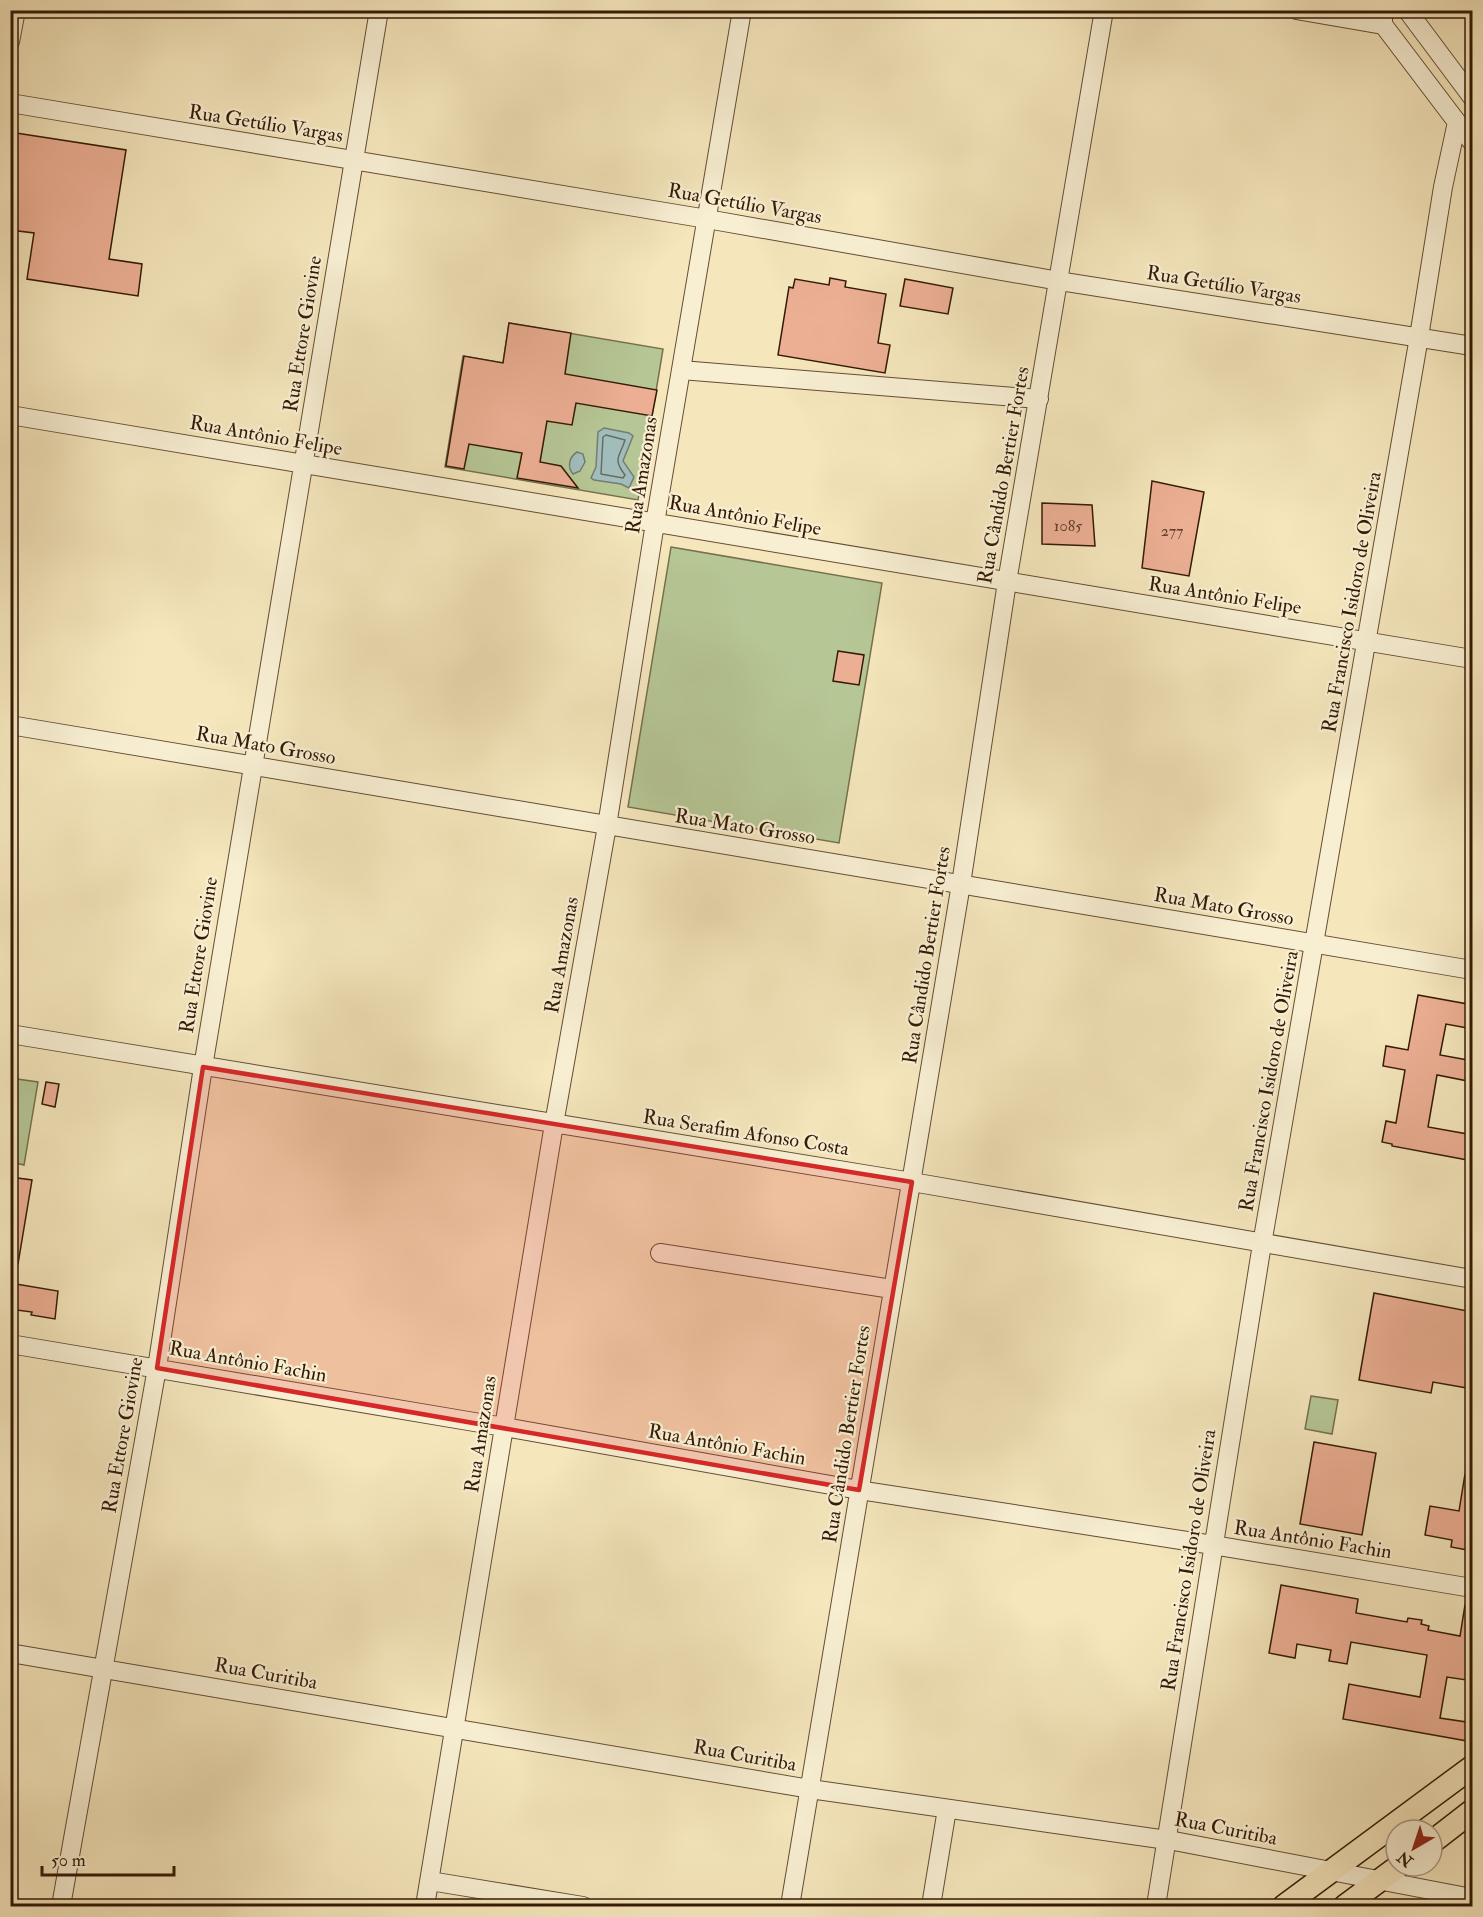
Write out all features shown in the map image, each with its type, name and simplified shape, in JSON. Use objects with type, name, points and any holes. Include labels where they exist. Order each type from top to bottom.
[{"type":"main road","points":[[1284,1906],[1473,1767]]},
{"type":"main road","points":[[1444,1833],[1473,1811]]},
{"type":"main road","points":[[1345,1906],[1384,1877]]},
{"type":"street","points":[[10,42],[16,10]]},
{"type":"street","name":"Rua Ettore Giovine","points":[[61,1906],[157,1368],[203,1067],[379,10]]},
{"type":"street","name":"Rua Amazonas","points":[[425,1906],[742,10]]},
{"type":"street","name":"Rua Cândido Bertier Fortes","points":[[790,1906],[961,884],[1007,582],[1104,10]]},
{"type":"street","points":[[1296,10],[1379,15],[1473,142]]},
{"type":"street","points":[[1407,10],[1473,96]]},
{"type":"street","name":"Rua Getúlio Vargas","points":[[10,103],[707,219],[1059,281],[1473,346]]},
{"type":"street","name":"Rua Francisco Isidoro de Oliveira","points":[[1156,1906],[1262,1244],[1443,187],[1457,122]]},
{"type":"street","points":[[681,370],[1039,399]]},
{"type":"street","name":"Rua Antônio Felipe","points":[[10,415],[1473,659]]},
{"type":"street","name":"Rua Mato Grosso","points":[[10,725],[1473,970]]},
{"type":"street","name":"Rua Serafim Afonso Costa","points":[[10,1034],[912,1182],[1473,1279]]},
{"type":"street","points":[[660,1253],[892,1289]]},
{"type":"street","name":"Rua Antônio Fachin","points":[[10,1344],[504,1427],[859,1490],[1473,1588]]},
{"type":"street","name":"Rua Curitiba","points":[[10,1653],[810,1789],[1166,1840],[1379,1881],[1453,1901],[1473,1898]]},
{"type":"street","points":[[931,1906],[947,1809]]},
{"type":"street","points":[[430,1881],[583,1906]]},
{"type":"highlighted area","points":[[203,1067],[912,1182],[859,1490],[157,1368]]},
{"type":"green space","points":[[509,323],[663,349],[638,500],[445,467],[463,356],[503,363]]},
{"type":"green space","points":[[671,547],[882,583],[839,843],[628,807]]},
{"type":"green space","points":[[10,1078],[38,1082],[24,1165],[11,1162]]},
{"type":"green space","points":[[1311,1396],[1338,1400],[1332,1434],[1305,1429]]},
{"type":"water","points":[[604,428],[629,433],[633,436],[623,461],[634,477],[629,488],[621,484],[591,478],[596,467],[598,432]]},
{"type":"water","points":[[577,452],[583,454],[585,462],[580,471],[573,474],[570,462]]},
{"type":"building","points":[[16,133],[126,150],[109,259],[142,264],[138,296],[27,279],[34,233],[10,230],[10,170]]},
{"type":"building","points":[[830,278],[846,281],[845,287],[886,294],[878,343],[890,345],[885,373],[778,355],[789,287],[793,288],[795,279],[829,285]]},
{"type":"building","points":[[905,279],[953,288],[948,314],[900,306]]},
{"type":"building","points":[[509,323],[571,333],[565,374],[657,390],[652,416],[576,403],[572,425],[547,421],[540,462],[561,466],[578,488],[517,478],[522,453],[469,444],[464,469],[446,466],[464,356],[503,363]]},
{"type":"building","points":[[1152,481],[1204,492],[1189,576],[1142,568]]},
{"type":"building","points":[[1042,503],[1092,505],[1095,546],[1042,544]]},
{"type":"building","points":[[838,651],[864,655],[859,685],[833,681]]},
{"type":"building","points":[[1418,995],[1473,1005],[1473,1029],[1446,1024],[1440,1055],[1473,1061],[1473,1082],[1437,1075],[1428,1127],[1473,1135],[1473,1161],[1392,1146],[1392,1144],[1382,1142],[1386,1121],[1396,1123],[1405,1070],[1383,1066],[1386,1046],[1408,1050]]},
{"type":"building","points":[[46,1082],[59,1084],[55,1107],[42,1104]]},
{"type":"building","points":[[10,1177],[32,1180],[18,1264],[10,1263]]},
{"type":"building","points":[[10,1283],[58,1291],[55,1319],[31,1315],[32,1312],[10,1309]]},
{"type":"building","points":[[1374,1293],[1473,1312],[1473,1389],[1433,1382],[1431,1393],[1359,1380]]},
{"type":"building","points":[[1314,1442],[1376,1453],[1362,1535],[1300,1524]]},
{"type":"building","points":[[1465,1474],[1473,1475],[1473,1551],[1451,1547],[1452,1540],[1425,1535],[1430,1506],[1459,1511]]},
{"type":"building","points":[[1281,1585],[1358,1599],[1356,1613],[1407,1622],[1408,1618],[1422,1620],[1421,1624],[1429,1626],[1428,1630],[1460,1636],[1465,1605],[1473,1606],[1473,1681],[1447,1677],[1440,1718],[1473,1723],[1473,1742],[1343,1719],[1349,1684],[1420,1697],[1427,1655],[1351,1642],[1347,1664],[1329,1661],[1331,1650],[1297,1644],[1295,1658],[1269,1653]]}]
